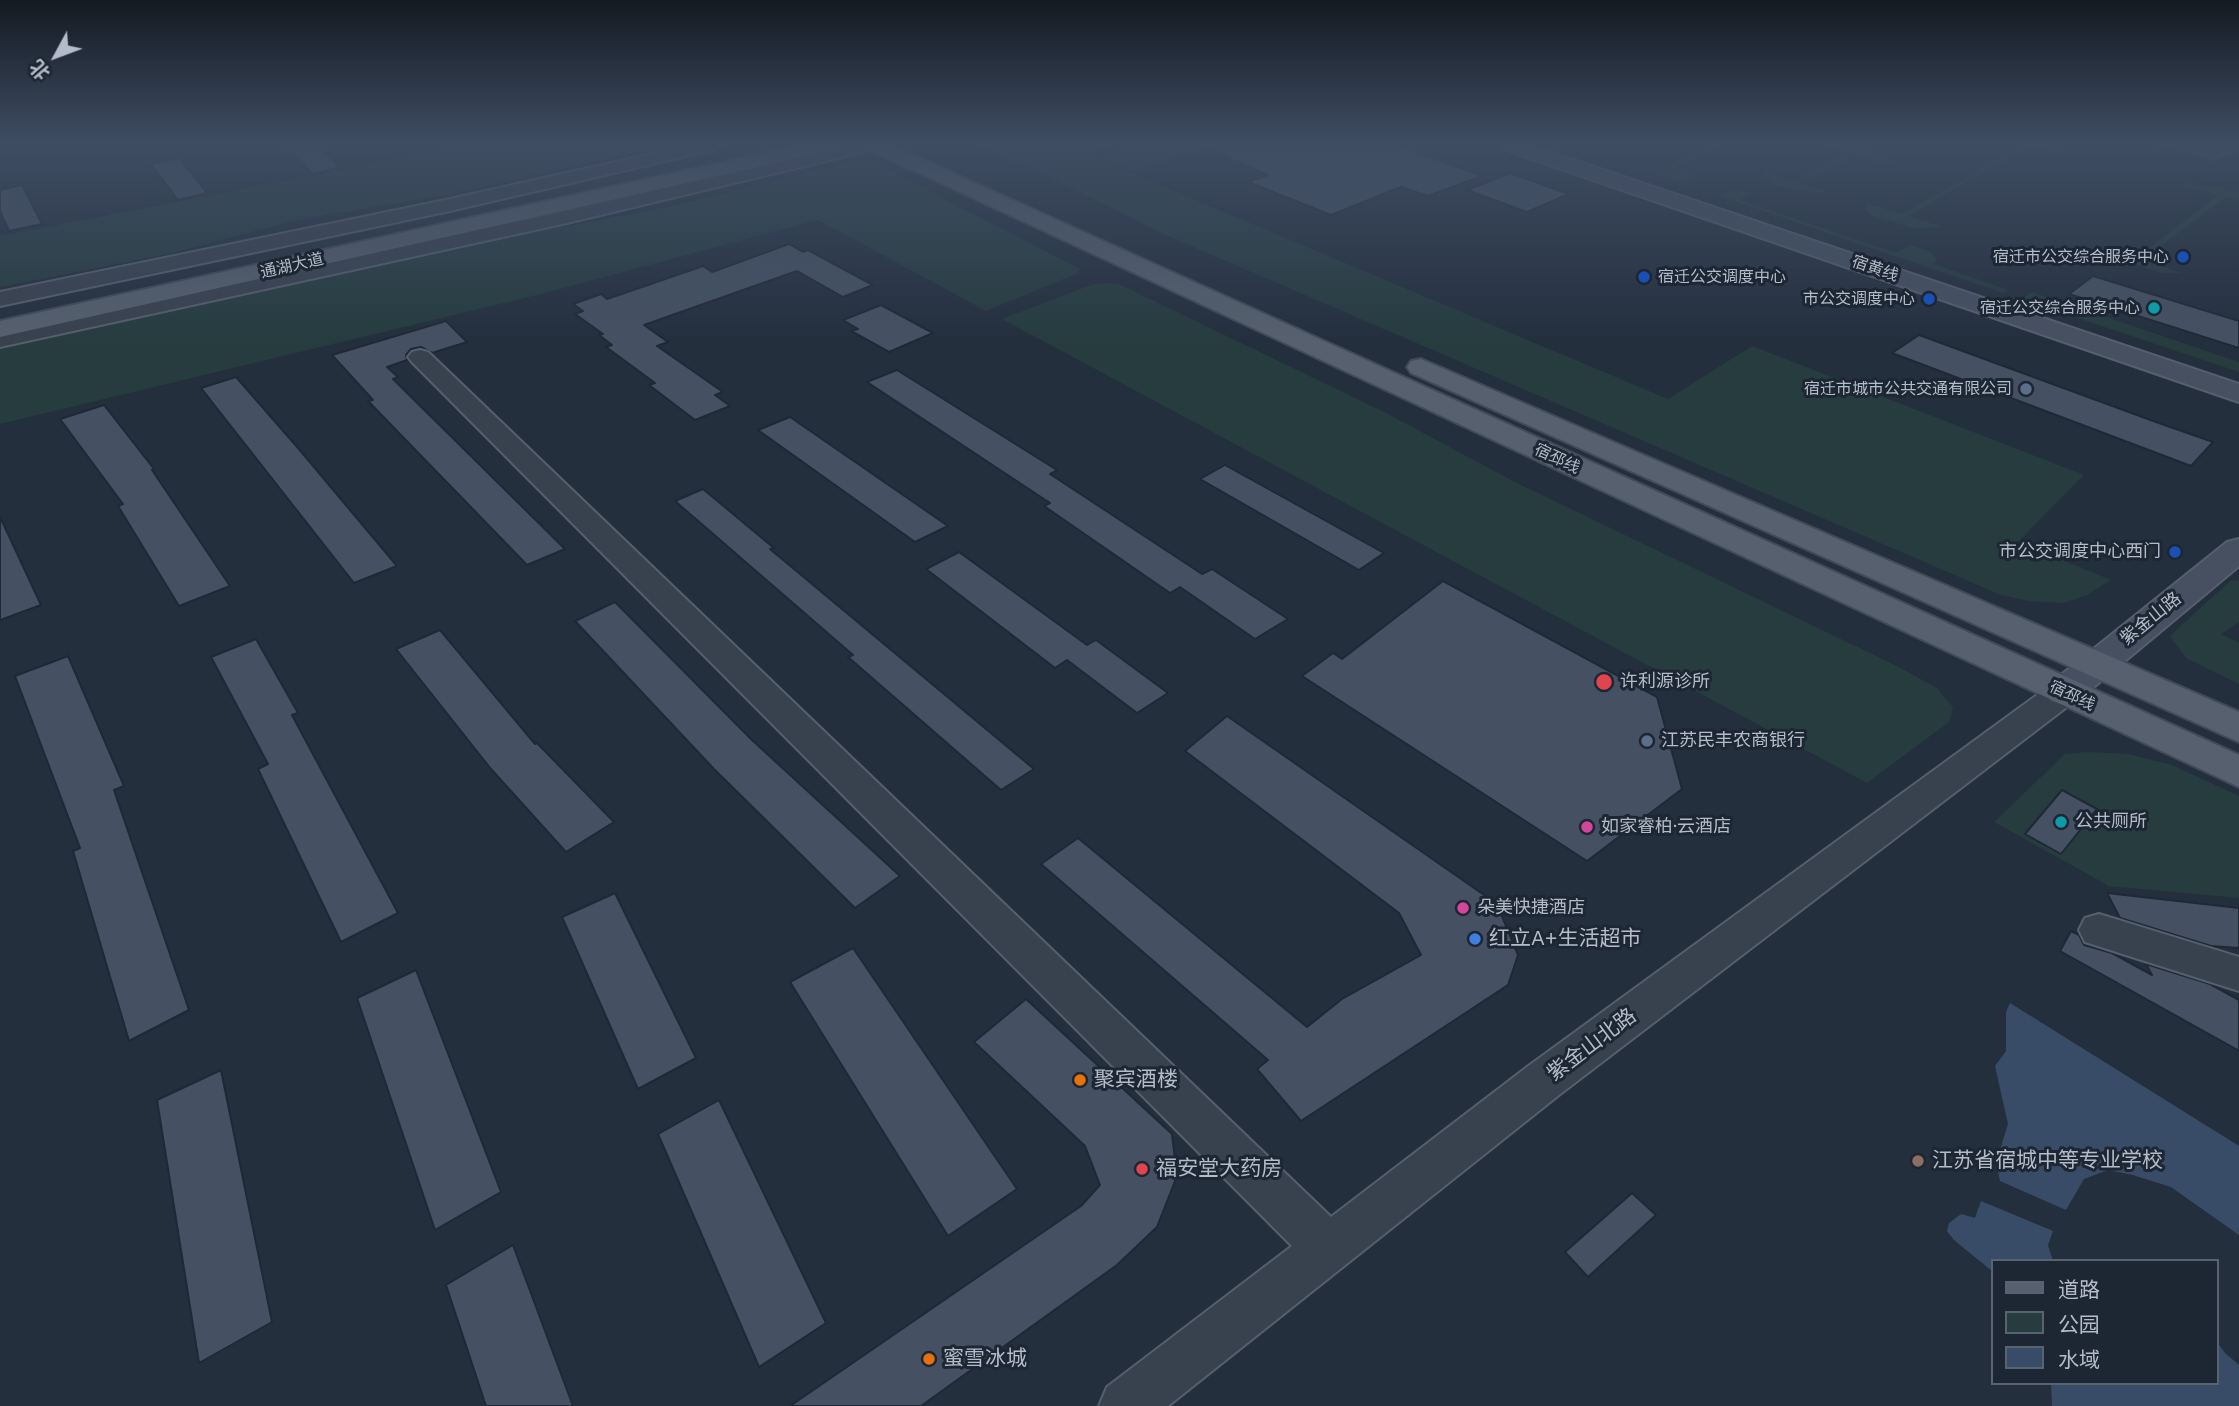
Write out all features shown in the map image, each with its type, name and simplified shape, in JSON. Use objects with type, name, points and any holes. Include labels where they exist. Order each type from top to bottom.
[{"type":"main road","name":"通湖大道","points":[[0,311],[471,211]]},
{"type":"main road","name":"通湖大道","points":[[0,329],[537,211]]},
{"type":"main road","name":"宿邳线","points":[[1021,211],[2079,679],[2239,728]]},
{"type":"main road","name":"宿邳线","points":[[1065,211],[2079,679],[2239,772]]},
{"type":"main road","name":"宿黄线","points":[[1703,211],[2239,393]]},
{"type":"main road","points":[[318,260],[454,241]]},
{"type":"main road","name":"紫金山路","points":[[2079,679],[2239,549]]},
{"type":"street","points":[[0,299],[423,211]]},
{"type":"street","points":[[0,340],[587,211]]},
{"type":"street","points":[[421,357],[1328,1248]]},
{"type":"street","name":"紫金山北路","points":[[1126,1406],[1554,1073],[2079,679]]},
{"type":"street","points":[[2099,930],[2239,974]]},
{"type":"street","points":[[2165,951],[2239,957]]},
{"type":"green space","points":[[132,211],[353,211],[297,220],[168,254],[0,287],[0,236]]},
{"type":"green space","points":[[649,211],[967,211],[1080,269],[1076,274],[986,311],[818,220],[533,296],[0,424],[0,349],[492,240]]},
{"type":"green space","points":[[1117,211],[1220,211],[1668,399],[1752,346],[2084,475],[2018,542],[2111,580],[2087,595],[2063,603],[2028,601],[2001,595],[1159,232]]},
{"type":"green space","points":[[1763,211],[1770,211],[1896,253],[1910,245],[1931,252],[1937,259],[1934,264],[2008,290],[2003,293]]},
{"type":"green space","points":[[1866,211],[1891,211],[1902,214],[1917,211],[1908,216],[1943,227],[1915,228],[1875,217]]},
{"type":"green space","points":[[2198,211],[2208,211],[2142,260],[2182,273],[2162,273],[2096,251],[2095,247],[2135,259]]},
{"type":"green space","points":[[1119,284],[1386,413],[1515,482],[1899,667],[1937,688],[1953,707],[1949,722],[1867,783],[1002,319],[1091,285]]},
{"type":"green space","points":[[2032,292],[2239,362],[2239,372],[2021,299]]},
{"type":"green space","points":[[2239,580],[2239,622],[2221,634],[2239,643],[2239,684],[2186,658],[2170,636],[2230,581]]},
{"type":"green space","points":[[2065,754],[2128,754],[2172,765],[2239,796],[2239,898],[2109,886],[1994,822]]},
{"type":"water","points":[[2010,1003],[2239,1146],[2239,1235],[2171,1187],[2133,1175],[2108,1170],[2084,1179],[2066,1210],[2000,1181],[1996,1163],[2008,1124],[1995,1066],[2006,1051],[2006,1012]]},
{"type":"water","points":[[1981,1201],[2053,1231],[2048,1245],[2052,1259],[1990,1259],[1990,1269],[1947,1231],[1949,1223],[1961,1214],[1975,1218]]},
{"type":"water","points":[[2218,1344],[2239,1365],[2239,1406],[2052,1406],[2051,1385],[2218,1385]]},
{"type":"building","points":[[0,211],[35,211],[42,224],[9,231]]},
{"type":"building","points":[[1320,211],[1342,211],[1331,215]]},
{"type":"building","points":[[789,244],[803,252],[808,250],[873,285],[843,297],[797,271],[644,325],[668,342],[657,346],[723,392],[715,395],[730,406],[695,420],[649,385],[655,383],[606,347],[612,345],[599,335],[603,334],[575,314],[583,311],[573,304],[601,294],[607,299],[703,266],[712,272]]},
{"type":"building","name":"宿迁公交综合服务中心","points":[[2093,276],[2239,321],[2239,348],[2069,294]]},
{"type":"building","points":[[881,305],[933,333],[889,352],[851,331],[858,329],[843,320]]},
{"type":"building","points":[[446,321],[467,342],[432,353],[421,347],[411,349],[406,355],[407,360],[387,367],[398,377],[393,379],[565,549],[527,565],[368,401],[373,400],[332,355]]},
{"type":"building","points":[[1919,335],[2213,442],[2191,466],[1892,353]]},
{"type":"building","points":[[897,370],[1057,470],[1050,474],[1202,574],[1212,569],[1288,619],[1255,639],[1180,587],[1170,593],[1044,506],[1050,503],[867,382]]},
{"type":"building","points":[[236,377],[397,566],[354,583],[201,388]]},
{"type":"building","points":[[104,405],[154,469],[152,470],[230,586],[179,606],[118,506],[123,504],[60,419]]},
{"type":"building","points":[[790,417],[948,526],[915,542],[758,430]]},
{"type":"building","points":[[1225,465],[1384,553],[1359,570],[1200,479]]},
{"type":"building","points":[[703,489],[774,548],[770,549],[1034,769],[1001,790],[848,657],[853,655],[675,501]]},
{"type":"building","points":[[0,517],[41,605],[0,620]]},
{"type":"building","points":[[959,552],[1087,645],[1096,640],[1168,693],[1137,713],[1067,660],[1055,668],[926,569]]},
{"type":"building","points":[[1443,581],[1657,697],[1682,789],[1587,861],[1302,676],[1333,653],[1342,659]]},
{"type":"building","points":[[615,602],[752,740],[900,876],[855,908],[714,769],[575,621]]},
{"type":"building","points":[[440,630],[535,744],[537,743],[614,822],[566,852],[491,769],[396,649]]},
{"type":"building","points":[[256,639],[298,713],[292,715],[398,913],[341,942],[258,769],[268,764],[211,657]]},
{"type":"building","points":[[68,656],[124,786],[114,790],[189,1010],[129,1041],[73,851],[80,848],[15,676]]},
{"type":"building","points":[[1227,716],[1497,904],[1518,955],[1508,985],[1301,1121],[1257,1069],[1268,1060],[1041,864],[1078,838],[1307,1027],[1342,999],[1421,955],[1399,913],[1185,751]]},
{"type":"building","name":"公共厕所","points":[[2062,790],[2097,809],[2061,854],[2025,834]]},
{"type":"building","points":[[615,893],[696,1058],[638,1089],[562,917]]},
{"type":"building","points":[[2107,893],[2239,908],[2239,948],[2211,946],[2120,918]]},
{"type":"building","points":[[2071,931],[2079,935],[2084,945],[2112,953],[2152,975],[2146,964],[2210,984],[2239,1000],[2239,1051],[2060,951]]},
{"type":"building","points":[[853,948],[1017,1189],[948,1236],[790,982]]},
{"type":"building","points":[[416,970],[501,1192],[435,1230],[357,998]]},
{"type":"building","points":[[1026,999],[1172,1134],[1177,1176],[1157,1227],[1117,1265],[921,1406],[790,1406],[1081,1206],[1100,1185],[1085,1146],[974,1042]]},
{"type":"building","points":[[221,1070],[272,1322],[199,1363],[157,1100]]},
{"type":"building","points":[[719,1100],[826,1323],[759,1367],[658,1134]]},
{"type":"building","points":[[1632,1193],[1656,1215],[1588,1277],[1565,1252]]},
{"type":"building","points":[[513,1245],[573,1406],[486,1406],[446,1285]]},
{"type":"place","name":"宿迁市公交综合服务中心","points":[[2183,257]]},
{"type":"place","name":"宿迁公交调度中心","points":[[1644,277]]},
{"type":"place","name":"市公交调度中心","points":[[1929,299]]},
{"type":"place","name":"宿迁公交综合服务中心","points":[[2154,308]]},
{"type":"place","name":"宿迁市城市公共交通有限公司","points":[[2026,389]]},
{"type":"place","name":"市公交调度中心西门","points":[[2175,552]]},
{"type":"place","name":"许利源诊所","points":[[1604,682]]},
{"type":"place","name":"江苏民丰农商银行","points":[[1647,741]]},
{"type":"place","name":"公共厕所","points":[[2061,822]]},
{"type":"place","name":"如家睿柏·云酒店","points":[[1587,827]]},
{"type":"place","name":"朵美快捷酒店","points":[[1463,908]]},
{"type":"place","name":"红立A+生活超市","points":[[1475,939]]},
{"type":"place","name":"聚宾酒楼","points":[[1080,1080]]},
{"type":"place","name":"江苏省宿城中等专业学校","points":[[1918,1161]]},
{"type":"place","name":"福安堂大药房","points":[[1142,1169]]},
{"type":"place","name":"蜜雪冰城","points":[[929,1359]]}]
